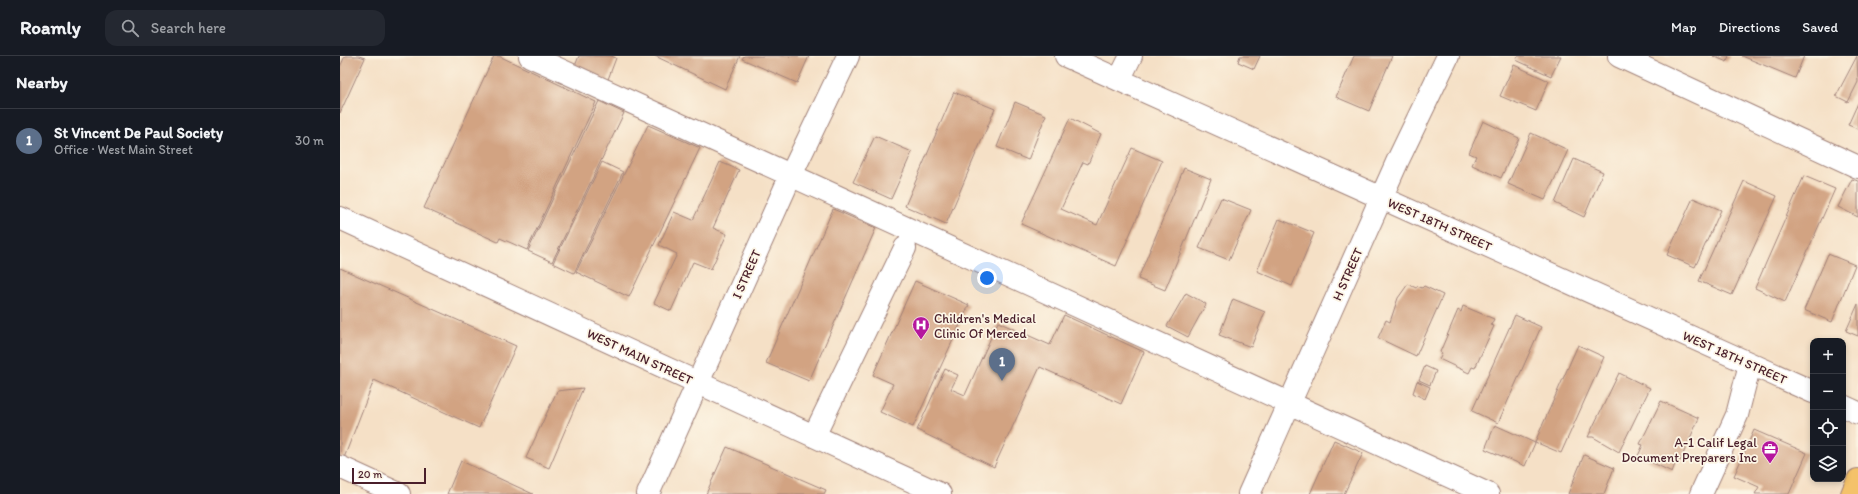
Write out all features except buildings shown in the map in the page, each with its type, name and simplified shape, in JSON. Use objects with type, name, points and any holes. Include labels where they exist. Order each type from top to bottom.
[{"type":"main road","points":[[1852,494],[1858,480]]},
{"type":"street","points":[[530,56],[1488,494]]},
{"type":"street","name":"I STREET","points":[[648,494],[791,175],[848,56]]},
{"type":"street","name":"WEST 18TH STREET","points":[[1066,56],[1810,391]]},
{"type":"street","points":[[1119,80],[1131,56]]},
{"type":"street","name":"H STREET","points":[[1249,494],[1381,198],[1448,56]]},
{"type":"street","points":[[1619,56],[1858,167]]},
{"type":"street","name":"WEST MAIN STREET","points":[[340,218],[940,494]]},
{"type":"street","points":[[814,436],[905,248]]},
{"type":"street","points":[[1700,494],[1737,415],[1750,364]]},
{"type":"street","points":[[1846,407],[1858,413]]},
{"type":"street","points":[[340,467],[399,494]]},
{"type":"place","name":"Children's Medical Clinic Of Merced","points":[[921,340]]},
{"type":"place","name":"St Vincent De Paul Society","points":[[1002,381]]},
{"type":"place","name":"A-1 Calif Legal Document Preparers Inc","points":[[1770,464]]}]
